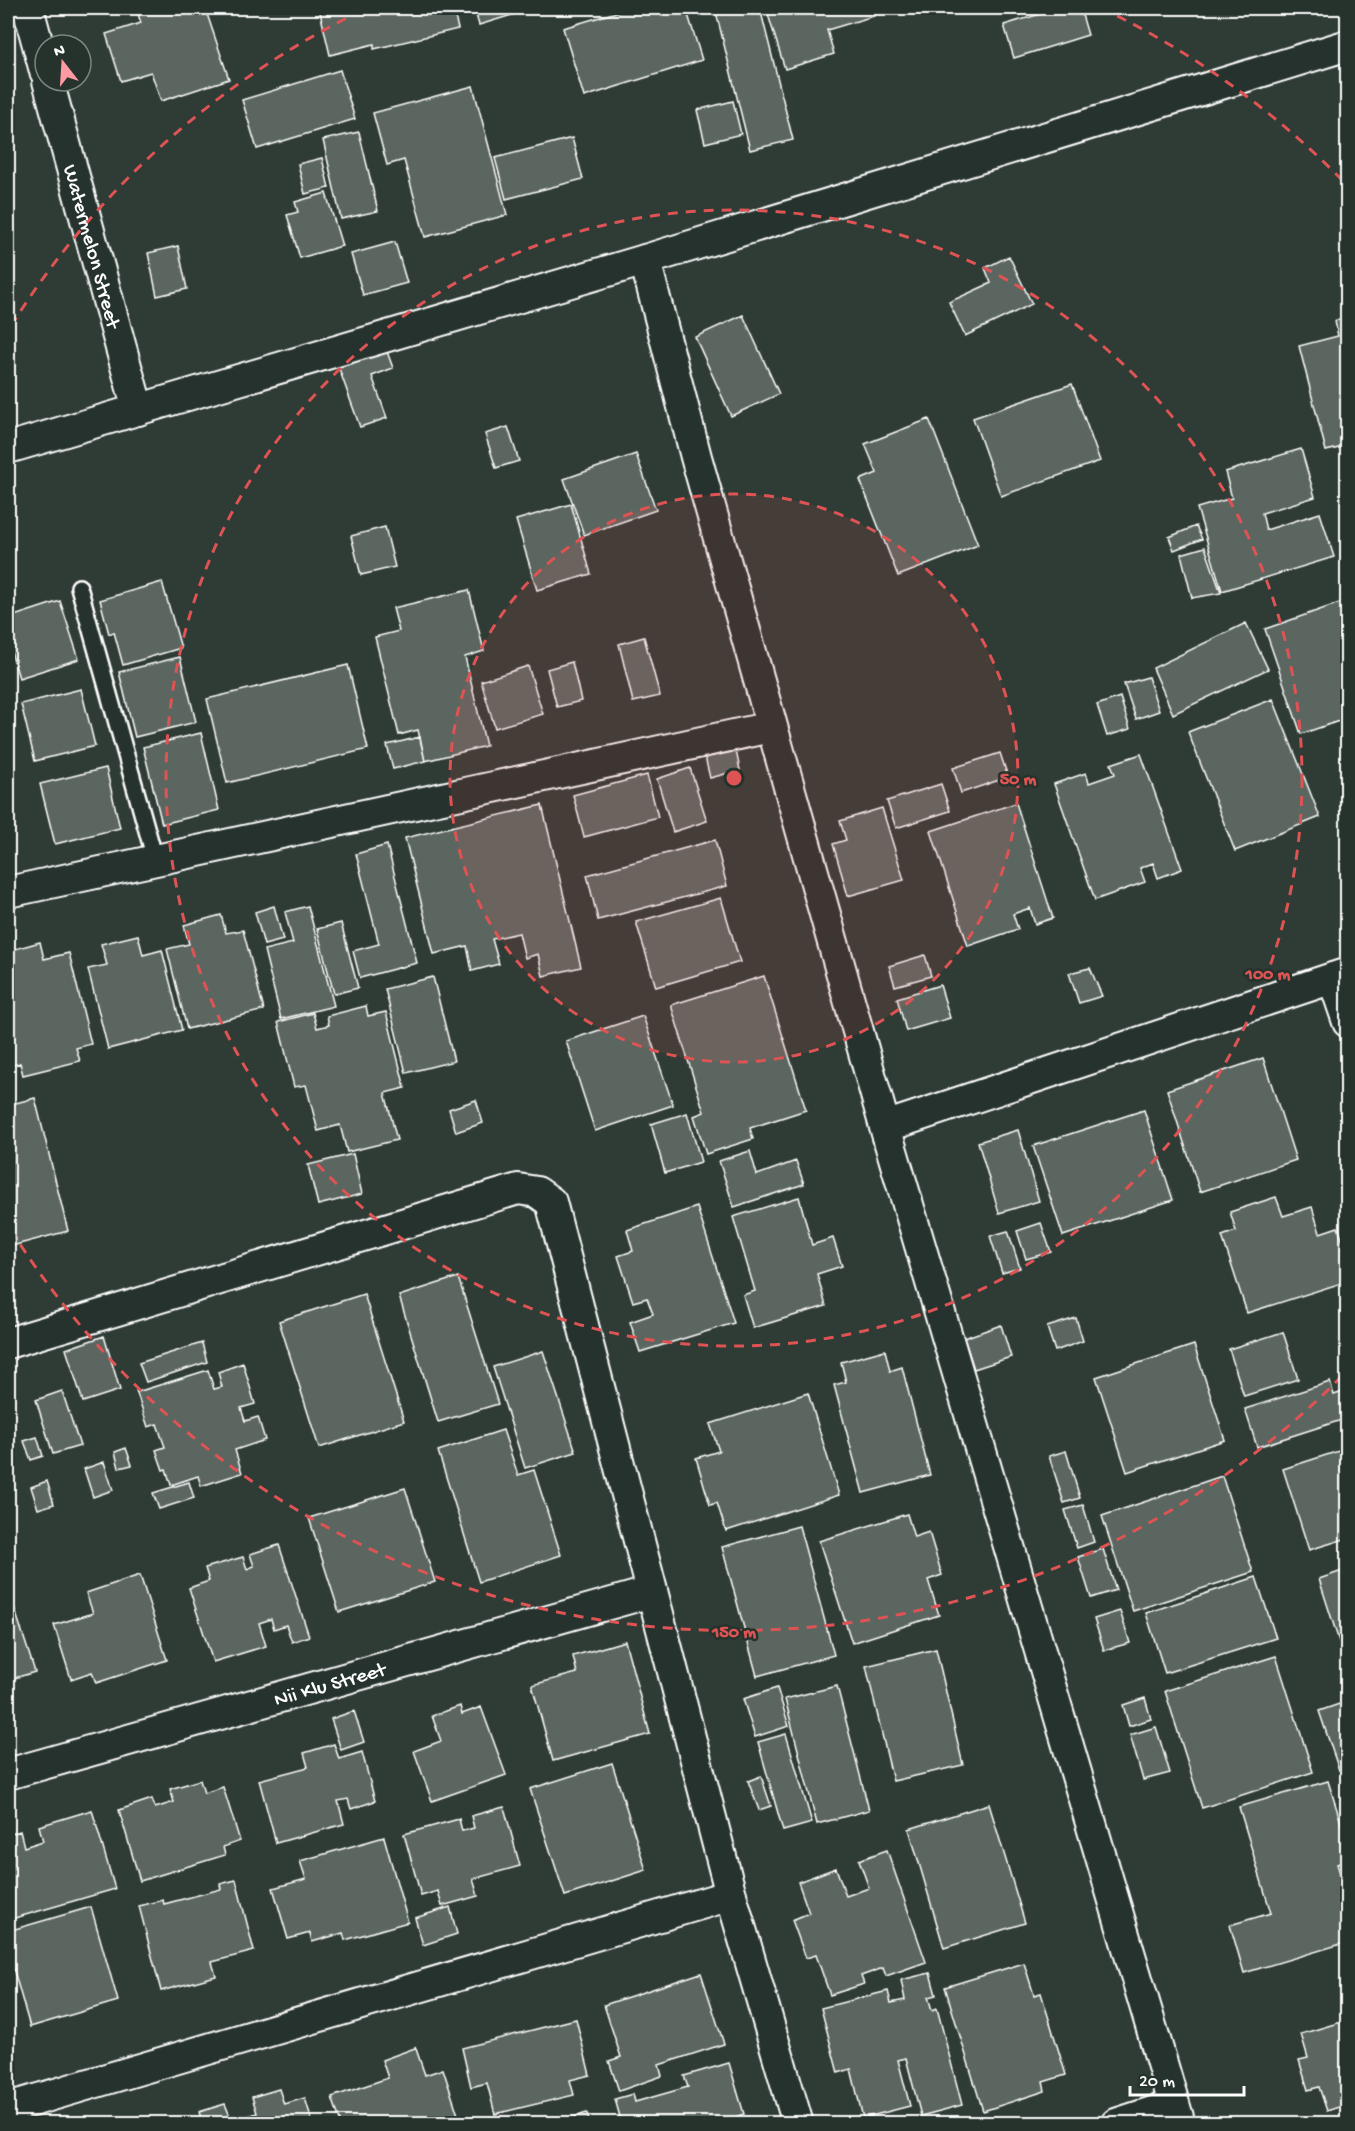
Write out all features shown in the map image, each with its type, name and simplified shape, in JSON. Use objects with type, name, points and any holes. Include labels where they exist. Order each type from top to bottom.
[{"type":"street","points":[[28,8],[35,33]]},
{"type":"street","points":[[8,448],[645,260],[1347,45]]},
{"type":"street","name":"Watermelon Street","points":[[51,93],[138,410]]},
{"type":"street","points":[[645,260],[696,457],[885,1127],[1177,2114],[1116,2124]]},
{"type":"street","points":[[8,892],[771,727]]},
{"type":"street","points":[[885,1127],[1340,976],[1347,1022]]},
{"type":"street","points":[[8,1343],[518,1189],[537,1192],[551,1202],[731,1895],[798,2124]]},
{"type":"street","name":"Nii Klu Street","points":[[8,1774],[651,1592]]},
{"type":"street","points":[[8,2108],[731,1895]]},
{"type":"lane","points":[[79,587],[154,859]]},
{"type":"building","points":[[136,8],[205,8],[229,79],[161,101],[151,72],[121,81],[106,34],[141,23]]},
{"type":"building","points":[[319,8],[453,8],[458,29],[374,49],[374,44],[330,55]]},
{"type":"building","points":[[474,8],[535,8],[479,25]]},
{"type":"building","points":[[630,8],[686,8],[702,60],[584,97],[563,28]]},
{"type":"building","points":[[715,8],[760,8],[793,140],[750,150]]},
{"type":"building","points":[[766,8],[872,8],[874,16],[827,30],[834,54],[785,69]]},
{"type":"building","points":[[1060,8],[1080,8],[1088,35],[1014,58],[1004,25]]},
{"type":"building","points":[[340,70],[355,119],[257,149],[242,100]]},
{"type":"building","points":[[473,86],[507,215],[425,237],[404,160],[387,165],[373,113]]},
{"type":"building","points":[[733,101],[741,134],[705,143],[697,110]]},
{"type":"building","points":[[359,132],[378,211],[341,219],[323,140]]},
{"type":"building","points":[[572,138],[583,179],[506,199],[495,158]]},
{"type":"building","points":[[322,158],[329,188],[305,194],[298,164]]},
{"type":"building","points":[[326,193],[342,246],[300,258],[287,215],[298,212],[295,202]]},
{"type":"building","points":[[395,242],[407,283],[363,295],[351,254]]},
{"type":"building","points":[[178,246],[187,289],[157,296],[148,253]]},
{"type":"building","points":[[1009,256],[1032,304],[965,336],[949,302],[991,283],[985,268]]},
{"type":"building","points":[[743,315],[779,394],[731,416],[695,337]]},
{"type":"building","points":[[1348,318],[1348,463],[1343,447],[1326,451],[1299,346],[1338,336],[1335,321]]},
{"type":"building","points":[[385,346],[393,368],[372,376],[387,418],[360,427],[337,363]]},
{"type":"building","points":[[1072,384],[1100,461],[1001,496],[973,418]]},
{"type":"building","points":[[929,419],[978,545],[898,576],[860,480],[877,473],[865,444]]},
{"type":"building","points":[[508,427],[519,461],[496,468],[485,434]]},
{"type":"building","points":[[1301,449],[1315,497],[1262,513],[1266,530],[1320,513],[1334,557],[1222,591],[1197,508],[1232,498],[1225,472]]},
{"type":"building","points":[[636,454],[656,510],[584,535],[564,479]]},
{"type":"building","points":[[571,504],[591,574],[537,590],[516,520]]},
{"type":"building","points":[[1196,526],[1202,539],[1174,550],[1169,537]]},
{"type":"building","points":[[385,527],[395,567],[361,575],[351,536]]},
{"type":"building","points":[[1205,547],[1221,593],[1192,598],[1181,554]]},
{"type":"building","points":[[162,582],[181,648],[123,665],[114,632],[109,634],[100,600]]},
{"type":"building","points":[[469,590],[484,651],[465,657],[486,746],[425,761],[418,730],[399,735],[375,637],[399,631],[393,608]]},
{"type":"building","points":[[1348,600],[1348,718],[1301,734],[1265,629]]},
{"type":"building","points":[[60,601],[79,659],[19,678],[8,642],[8,618]]},
{"type":"building","points":[[1246,623],[1268,669],[1173,714],[1153,668]]},
{"type":"building","points":[[644,637],[660,696],[633,702],[619,644]]},
{"type":"building","points":[[180,657],[196,722],[135,737],[119,672]]},
{"type":"building","points":[[572,662],[581,701],[557,707],[547,669]]},
{"type":"building","points":[[348,665],[368,749],[227,783],[207,699]]},
{"type":"building","points":[[528,666],[543,714],[495,728],[481,681]]},
{"type":"building","points":[[1148,677],[1159,711],[1136,719],[1124,684]]},
{"type":"building","points":[[81,689],[95,746],[35,761],[21,704]]},
{"type":"building","points":[[1120,697],[1130,729],[1107,736],[1097,705]]},
{"type":"building","points":[[1273,699],[1320,817],[1235,851],[1188,732]]},
{"type":"building","points":[[201,733],[219,810],[162,824],[143,747]]},
{"type":"building","points":[[420,737],[425,761],[393,769],[387,745]]},
{"type":"building","points":[[735,746],[740,770],[710,778],[704,753]]},
{"type":"building","points":[[1000,753],[1008,777],[961,793],[953,768]]},
{"type":"building","points":[[1141,754],[1182,869],[1158,878],[1153,863],[1140,868],[1145,882],[1095,900],[1054,784],[1086,773],[1089,783],[1115,774],[1111,764]]},
{"type":"building","points":[[106,768],[120,828],[55,844],[40,784]]},
{"type":"building","points":[[690,768],[707,821],[673,832],[657,779]]},
{"type":"building","points":[[647,775],[658,817],[584,837],[573,795]]},
{"type":"building","points":[[941,784],[950,811],[896,828],[887,801]]},
{"type":"building","points":[[1016,803],[1053,918],[1035,924],[1030,908],[1013,914],[1018,929],[968,946],[931,831]]},
{"type":"building","points":[[542,805],[581,967],[543,976],[538,954],[525,958],[519,933],[492,939],[499,964],[472,971],[467,946],[434,954],[405,838]]},
{"type":"building","points":[[882,808],[904,880],[848,896],[833,844],[846,840],[840,821]]},
{"type":"building","points":[[715,840],[727,886],[598,920],[587,875]]},
{"type":"building","points":[[387,845],[417,963],[360,978],[353,951],[379,944],[356,854]]},
{"type":"building","points":[[721,898],[740,962],[656,987],[636,922]]},
{"type":"building","points":[[274,906],[283,940],[264,945],[255,912]]},
{"type":"building","points":[[308,906],[334,1006],[281,1019],[264,950],[293,943],[285,912]]},
{"type":"building","points":[[221,915],[226,933],[243,930],[264,1010],[187,1029],[167,949],[189,944],[184,925]]},
{"type":"building","points":[[341,923],[358,988],[334,994],[317,929]]},
{"type":"building","points":[[138,935],[143,955],[162,950],[182,1030],[108,1049],[88,969],[107,965],[101,944]]},
{"type":"building","points":[[40,942],[44,959],[69,953],[91,1044],[76,1048],[80,1061],[23,1075],[20,1063],[8,1067],[8,951]]},
{"type":"building","points":[[925,955],[931,976],[895,986],[889,966]]},
{"type":"building","points":[[1090,968],[1102,996],[1079,1003],[1069,973]]},
{"type":"building","points":[[764,976],[806,1110],[750,1128],[753,1139],[706,1154],[694,1116],[704,1112],[671,1005]]},
{"type":"building","points":[[433,977],[454,1061],[406,1073],[385,989]]},
{"type":"building","points":[[940,985],[950,1018],[906,1031],[897,998]]},
{"type":"building","points":[[366,1006],[368,1016],[386,1012],[405,1088],[385,1093],[397,1140],[347,1152],[340,1125],[318,1131],[306,1085],[294,1087],[278,1022],[313,1013],[317,1028],[329,1025],[327,1016]]},
{"type":"building","points":[[643,1016],[673,1105],[595,1131],[566,1041]]},
{"type":"building","points":[[1263,1058],[1296,1160],[1200,1192],[1167,1090]]},
{"type":"building","points":[[35,1098],[68,1231],[8,1247],[8,1105]]},
{"type":"building","points":[[476,1100],[483,1123],[456,1132],[449,1109]]},
{"type":"building","points":[[1144,1110],[1173,1200],[1063,1236],[1033,1146]]},
{"type":"building","points":[[687,1113],[701,1162],[665,1173],[651,1124]]},
{"type":"building","points":[[1018,1130],[1039,1201],[999,1213],[978,1142]]},
{"type":"building","points":[[750,1151],[757,1175],[796,1161],[804,1184],[734,1207],[719,1161]]},
{"type":"building","points":[[353,1154],[362,1194],[318,1205],[308,1165]]},
{"type":"building","points":[[799,1197],[812,1245],[833,1238],[842,1266],[817,1274],[826,1306],[753,1328],[743,1295],[755,1291],[733,1217]]},
{"type":"building","points":[[1276,1197],[1283,1216],[1312,1207],[1320,1233],[1338,1227],[1348,1257],[1348,1281],[1247,1313],[1222,1236],[1236,1231],[1230,1212]]},
{"type":"building","points":[[697,1207],[734,1323],[640,1352],[630,1322],[653,1314],[647,1298],[633,1302],[618,1256],[633,1251],[627,1230]]},
{"type":"building","points":[[1041,1223],[1051,1252],[1026,1259],[1017,1231]]},
{"type":"building","points":[[1008,1231],[1020,1268],[1002,1273],[990,1236]]},
{"type":"building","points":[[458,1277],[498,1404],[438,1422],[399,1296]]},
{"type":"building","points":[[364,1294],[404,1421],[319,1448],[279,1321]]},
{"type":"building","points":[[1076,1318],[1083,1341],[1055,1351],[1047,1327]]},
{"type":"building","points":[[1001,1325],[1011,1357],[974,1369],[964,1338]]},
{"type":"building","points":[[1283,1332],[1298,1379],[1244,1396],[1229,1349]]},
{"type":"building","points":[[104,1336],[120,1390],[83,1402],[66,1349]]},
{"type":"building","points":[[202,1343],[207,1362],[146,1382],[139,1363]]},
{"type":"building","points":[[1194,1345],[1225,1440],[1127,1472],[1096,1377]]},
{"type":"building","points":[[885,1350],[890,1371],[902,1367],[930,1475],[863,1493],[834,1385],[846,1382],[841,1362]]},
{"type":"building","points":[[543,1351],[576,1452],[525,1468],[493,1367]]},
{"type":"building","points":[[243,1363],[255,1404],[241,1408],[245,1421],[258,1417],[265,1440],[235,1450],[242,1473],[201,1486],[198,1476],[171,1485],[156,1450],[165,1447],[157,1424],[148,1427],[136,1390],[137,1392],[208,1370],[214,1389],[222,1387],[218,1372]]},
{"type":"building","points":[[1330,1382],[1334,1395],[1348,1390],[1348,1418],[1257,1447],[1245,1409]]},
{"type":"building","points":[[62,1391],[80,1446],[53,1454],[36,1400]]},
{"type":"building","points":[[808,1393],[839,1495],[726,1531],[717,1503],[710,1505],[696,1458],[719,1451],[710,1424]]},
{"type":"building","points":[[503,1430],[518,1475],[534,1470],[561,1555],[479,1582],[438,1451]]},
{"type":"building","points":[[37,1437],[43,1456],[31,1460],[24,1441]]},
{"type":"building","points":[[126,1448],[132,1465],[119,1468],[115,1452]]},
{"type":"building","points":[[1348,1448],[1348,1538],[1309,1550],[1283,1469]]},
{"type":"building","points":[[1066,1451],[1080,1498],[1064,1503],[1049,1456]]},
{"type":"building","points":[[104,1462],[113,1490],[93,1497],[84,1469]]},
{"type":"building","points":[[1222,1476],[1253,1572],[1133,1611],[1102,1516]]},
{"type":"building","points":[[47,1481],[54,1504],[38,1509],[31,1487]]},
{"type":"building","points":[[189,1482],[194,1498],[159,1509],[153,1493]]},
{"type":"building","points":[[405,1488],[435,1582],[339,1612],[309,1518]]},
{"type":"building","points":[[1083,1505],[1094,1542],[1077,1548],[1065,1510]]},
{"type":"building","points":[[907,1514],[914,1537],[929,1532],[942,1575],[928,1580],[939,1615],[852,1643],[819,1541]]},
{"type":"building","points":[[799,1526],[834,1655],[757,1676],[722,1547]]},
{"type":"building","points":[[279,1545],[309,1636],[292,1642],[286,1625],[274,1629],[271,1619],[259,1623],[266,1646],[213,1662],[189,1588],[209,1581],[205,1568],[243,1557],[247,1569],[254,1566],[250,1554]]},
{"type":"building","points":[[1103,1549],[1116,1590],[1091,1598],[1078,1557]]},
{"type":"building","points":[[1348,1569],[1348,1659],[1345,1660],[1319,1579]]},
{"type":"building","points":[[140,1575],[167,1660],[96,1683],[92,1672],[71,1679],[54,1625],[93,1613],[86,1593]]},
{"type":"building","points":[[1256,1577],[1276,1638],[1165,1673],[1146,1613]]},
{"type":"building","points":[[14,1607],[35,1672],[8,1680],[8,1609]]},
{"type":"building","points":[[1120,1611],[1130,1643],[1104,1650],[1094,1619]]},
{"type":"building","points":[[625,1641],[650,1734],[553,1761],[532,1685],[577,1673],[573,1656]]},
{"type":"building","points":[[936,1649],[963,1765],[893,1781],[866,1666]]},
{"type":"building","points":[[1276,1656],[1313,1772],[1202,1808],[1165,1691]]},
{"type":"building","points":[[837,1686],[869,1810],[817,1824],[785,1699]]},
{"type":"building","points":[[777,1688],[789,1726],[755,1737],[743,1699]]},
{"type":"building","points":[[1145,1698],[1151,1719],[1129,1726],[1123,1705]]},
{"type":"building","points":[[1348,1701],[1348,1767],[1339,1770],[1319,1711]]},
{"type":"building","points":[[460,1706],[462,1714],[481,1707],[506,1775],[432,1801],[414,1751],[441,1741],[432,1716]]},
{"type":"building","points":[[354,1711],[364,1742],[341,1750],[331,1719]]},
{"type":"building","points":[[1156,1727],[1170,1773],[1143,1780],[1130,1735]]},
{"type":"building","points":[[786,1734],[812,1823],[783,1831],[758,1742]]},
{"type":"building","points":[[334,1744],[339,1759],[362,1752],[375,1801],[351,1809],[348,1799],[338,1801],[344,1824],[276,1843],[259,1780],[308,1767],[304,1753]]},
{"type":"building","points":[[612,1763],[646,1870],[565,1896],[530,1789]]},
{"type":"building","points":[[761,1776],[771,1806],[759,1810],[748,1781]]},
{"type":"building","points":[[200,1780],[204,1793],[223,1787],[240,1841],[223,1847],[225,1855],[140,1881],[119,1810],[152,1799],[155,1808],[174,1802],[170,1789]]},
{"type":"building","points":[[1328,1781],[1348,1845],[1348,1860],[1337,1864],[1348,1897],[1348,1942],[1244,1973],[1230,1925],[1271,1913],[1239,1807]]},
{"type":"building","points":[[989,1804],[1025,1923],[944,1948],[909,1829]]},
{"type":"building","points":[[504,1807],[520,1866],[473,1879],[478,1896],[442,1906],[438,1891],[421,1896],[404,1834],[459,1819],[462,1831],[474,1828],[471,1816]]},
{"type":"building","points":[[92,1810],[115,1889],[8,1920],[8,1835],[20,1831],[24,1847],[43,1841],[39,1826]]},
{"type":"building","points":[[384,1837],[408,1922],[345,1940],[343,1933],[312,1942],[310,1933],[288,1939],[273,1888],[306,1879],[300,1861]]},
{"type":"building","points":[[887,1850],[926,1962],[886,1976],[883,1968],[861,1976],[864,1984],[830,1995],[816,1955],[806,1958],[792,1920],[809,1913],[798,1882],[836,1868],[846,1896],[869,1888],[859,1860]]},
{"type":"building","points":[[236,1880],[254,1951],[212,1962],[216,1976],[161,1991],[139,1906],[163,1900],[164,1904],[221,1889],[220,1884]]},
{"type":"building","points":[[91,1907],[118,2001],[30,2027],[8,1950],[8,1931]]},
{"type":"building","points":[[450,1907],[457,1934],[423,1945],[415,1918]]},
{"type":"building","points":[[1024,1963],[1034,1995],[1041,1993],[1066,2075],[1043,2082],[1045,2091],[983,2111],[945,1987]]},
{"type":"building","points":[[701,1973],[724,2044],[659,2065],[662,2076],[619,2091],[609,2061],[621,2057],[604,2005]]},
{"type":"building","points":[[930,1973],[936,1995],[928,1997],[932,2010],[937,2008],[962,2105],[921,2116],[906,2058],[898,2060],[910,2106],[863,2118],[851,2069],[838,2073],[821,2008],[888,1991],[891,2003],[905,2000],[901,1980]]},
{"type":"building","points":[[576,2019],[590,2075],[570,2080],[574,2095],[495,2114],[487,2083],[471,2087],[462,2048]]},
{"type":"building","points":[[1348,2020],[1348,2123],[1342,2106],[1327,2111],[1319,2087],[1308,2090],[1299,2060],[1308,2058],[1301,2034]]},
{"type":"building","points":[[415,2046],[425,2075],[443,2069],[461,2124],[341,2124],[332,2097],[388,2078],[382,2060],[415,2048]]},
{"type":"building","points":[[729,2063],[744,2114],[735,2117],[736,2124],[622,2124],[615,2099],[633,2094],[635,2102],[688,2087],[684,2076]]},
{"type":"building","points":[[279,2089],[284,2104],[305,2098],[313,2124],[203,2124],[199,2112],[225,2104],[232,2121],[257,2113],[252,2097]]},
{"type":"building","points":[[587,2113],[590,2124],[551,2124]]}]
